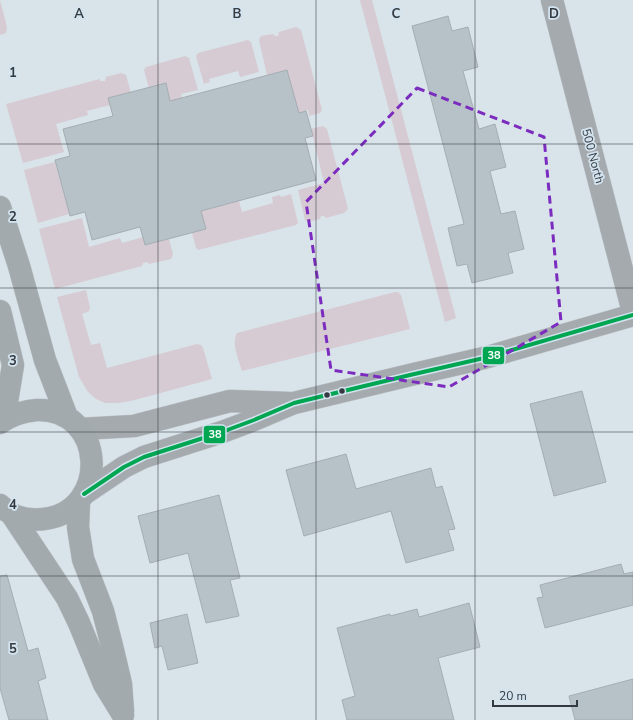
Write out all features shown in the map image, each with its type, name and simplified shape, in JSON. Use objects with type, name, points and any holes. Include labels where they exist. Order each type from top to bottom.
[{"type":"main road","points":[[0,207],[20,266],[45,360],[73,423],[88,442],[92,455],[92,470],[81,498],[78,527],[82,559],[103,611],[121,684],[124,718]]},
{"type":"main road","points":[[0,311],[13,365],[2,422]]},
{"type":"main road","points":[[2,422],[19,413],[31,411],[52,412],[73,423]]},
{"type":"main road","points":[[4,509],[24,519],[34,521],[52,518],[66,513],[81,498]]},
{"type":"main road","points":[[4,509],[67,598],[104,684],[124,718]]},
{"type":"street","name":"500 North","points":[[552,0],[633,312]]},
{"type":"street","points":[[81,498],[124,467],[144,457],[222,432],[294,403],[484,358],[633,315]]},
{"type":"street","points":[[73,423],[134,426],[230,401],[294,403]]},
{"type":"highlighted area","points":[[417,88],[544,137],[561,322],[449,387],[331,370],[306,202]]},
{"type":"shaded area","points":[[0,0],[7,27],[6,33],[0,35]]},
{"type":"shaded area","points":[[360,0],[372,0],[456,318],[445,322]]},
{"type":"shaded area","points":[[296,27],[301,30],[322,110],[320,113],[309,116],[308,110],[299,113],[287,70],[267,75],[259,40],[261,36],[273,34],[278,36],[279,32]]},
{"type":"shaded area","points":[[248,40],[251,42],[259,72],[240,77],[238,71],[209,79],[210,82],[204,84],[196,56],[198,53]]},
{"type":"shaded area","points":[[185,56],[189,58],[198,90],[181,94],[182,98],[170,101],[166,83],[149,88],[144,70],[146,67]]},
{"type":"shaded area","points":[[121,73],[126,75],[131,93],[108,98],[110,105],[87,111],[88,115],[56,124],[64,152],[23,163],[6,104],[100,79],[100,81],[105,81],[106,77]]},
{"type":"shaded area","points":[[323,126],[327,129],[348,209],[344,213],[326,218],[321,216],[320,219],[308,222],[305,220],[298,190],[324,183],[311,129]]},
{"type":"shaded area","points":[[55,162],[69,214],[38,223],[24,170]]},
{"type":"shaded area","points":[[291,194],[298,223],[296,225],[198,250],[196,248],[192,233],[206,229],[201,211],[239,201],[242,212],[273,203],[272,197],[280,195],[281,197]]},
{"type":"shaded area","points":[[82,218],[89,247],[120,238],[122,243],[143,237],[146,245],[169,239],[173,254],[171,259],[149,264],[147,262],[143,263],[142,266],[55,289],[39,229]]},
{"type":"shaded area","points":[[86,290],[90,308],[89,311],[82,314],[91,345],[100,343],[107,368],[197,344],[201,345],[203,348],[212,379],[131,401],[105,403],[96,399],[88,392],[79,377],[57,297]]},
{"type":"shaded area","points":[[398,292],[401,295],[410,329],[242,371],[235,347],[235,337],[237,333]]},
{"type":"building","points":[[448,16],[452,31],[468,27],[478,67],[463,71],[479,129],[495,124],[506,167],[490,171],[501,214],[515,211],[524,249],[508,253],[513,273],[472,283],[467,264],[457,266],[448,228],[464,224],[412,26]]},
{"type":"building","points":[[287,70],[299,113],[306,111],[313,136],[305,138],[316,180],[201,211],[206,229],[145,245],[140,227],[92,240],[85,212],[70,216],[55,160],[70,156],[63,129],[113,116],[108,98],[166,83],[170,101]]},
{"type":"building","points":[[582,391],[606,482],[554,496],[530,404]]},
{"type":"building","points":[[346,454],[356,489],[431,468],[436,488],[442,486],[455,529],[448,530],[454,550],[406,563],[391,511],[304,536],[286,470]]},
{"type":"building","points":[[219,495],[240,578],[230,580],[239,616],[206,623],[188,553],[150,563],[138,516]]},
{"type":"building","points":[[621,564],[624,574],[633,572],[633,605],[545,628],[537,598],[543,597],[540,585]]},
{"type":"building","points":[[7,575],[28,651],[38,648],[46,678],[38,681],[48,720],[9,720],[0,688],[0,576]]},
{"type":"building","points":[[469,603],[480,647],[438,658],[454,720],[347,720],[342,700],[355,696],[337,628],[390,614],[390,616],[417,609],[419,617]]},
{"type":"building","points":[[187,614],[198,663],[168,670],[162,646],[155,648],[150,623]]},
{"type":"building","points":[[633,679],[633,720],[575,720],[569,696]]},
{"type":"transit line","name":"38","points":[[84,494],[124,467],[144,457],[222,432],[294,403],[484,358],[633,315]]}]
